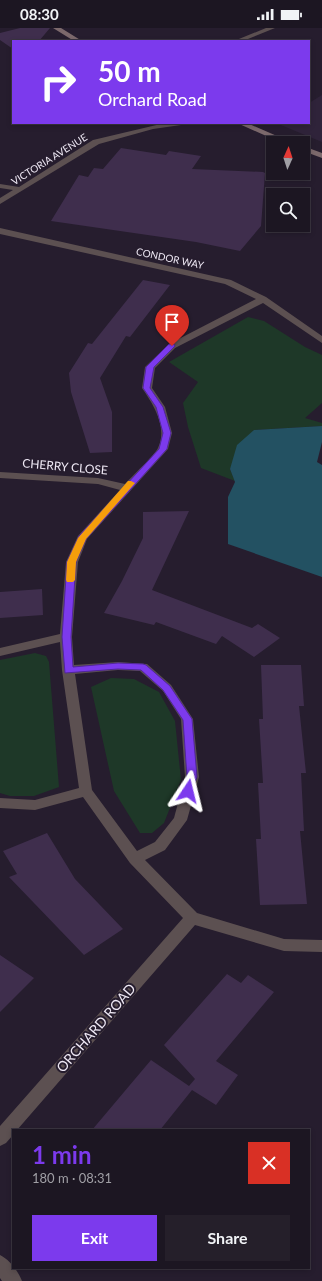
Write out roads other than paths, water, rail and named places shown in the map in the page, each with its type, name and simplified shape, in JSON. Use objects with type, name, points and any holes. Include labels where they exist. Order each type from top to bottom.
[{"type":"street","points":[[56,28],[77,40]]},
{"type":"street","points":[[240,40],[272,28]]},
{"type":"street","name":"VICTORIA AVENUE","points":[[0,202],[96,142],[153,127],[174,124]]},
{"type":"street","points":[[243,124],[272,136]]},
{"type":"street","points":[[310,151],[322,156]]},
{"type":"street","points":[[0,186],[19,189]]},
{"type":"street","name":"CONDOR WAY","points":[[0,231],[228,282],[263,299],[322,340]]},
{"type":"street","points":[[263,299],[172,346],[150,367],[147,388],[160,407],[167,433],[163,449],[82,538],[72,562],[66,637],[68,670],[86,790],[136,859],[192,918],[284,945],[322,946]]},
{"type":"street","name":"CHERRY CLOSE","points":[[0,475],[98,481],[127,488]]},
{"type":"street","points":[[0,652],[66,637]]},
{"type":"street","points":[[68,670],[118,666],[143,667],[166,688],[187,719],[192,777],[180,820],[160,846],[136,859]]},
{"type":"street","points":[[0,803],[35,805],[86,790]]},
{"type":"street","name":"ORCHARD ROAD","points":[[0,1138],[192,918]]},
{"type":"street","points":[[0,1264],[13,1281]]},
{"type":"water","points":[[322,426],[322,442],[317,462],[322,465],[322,577],[228,544],[228,497],[235,482],[230,469],[237,445],[254,430]]}]
